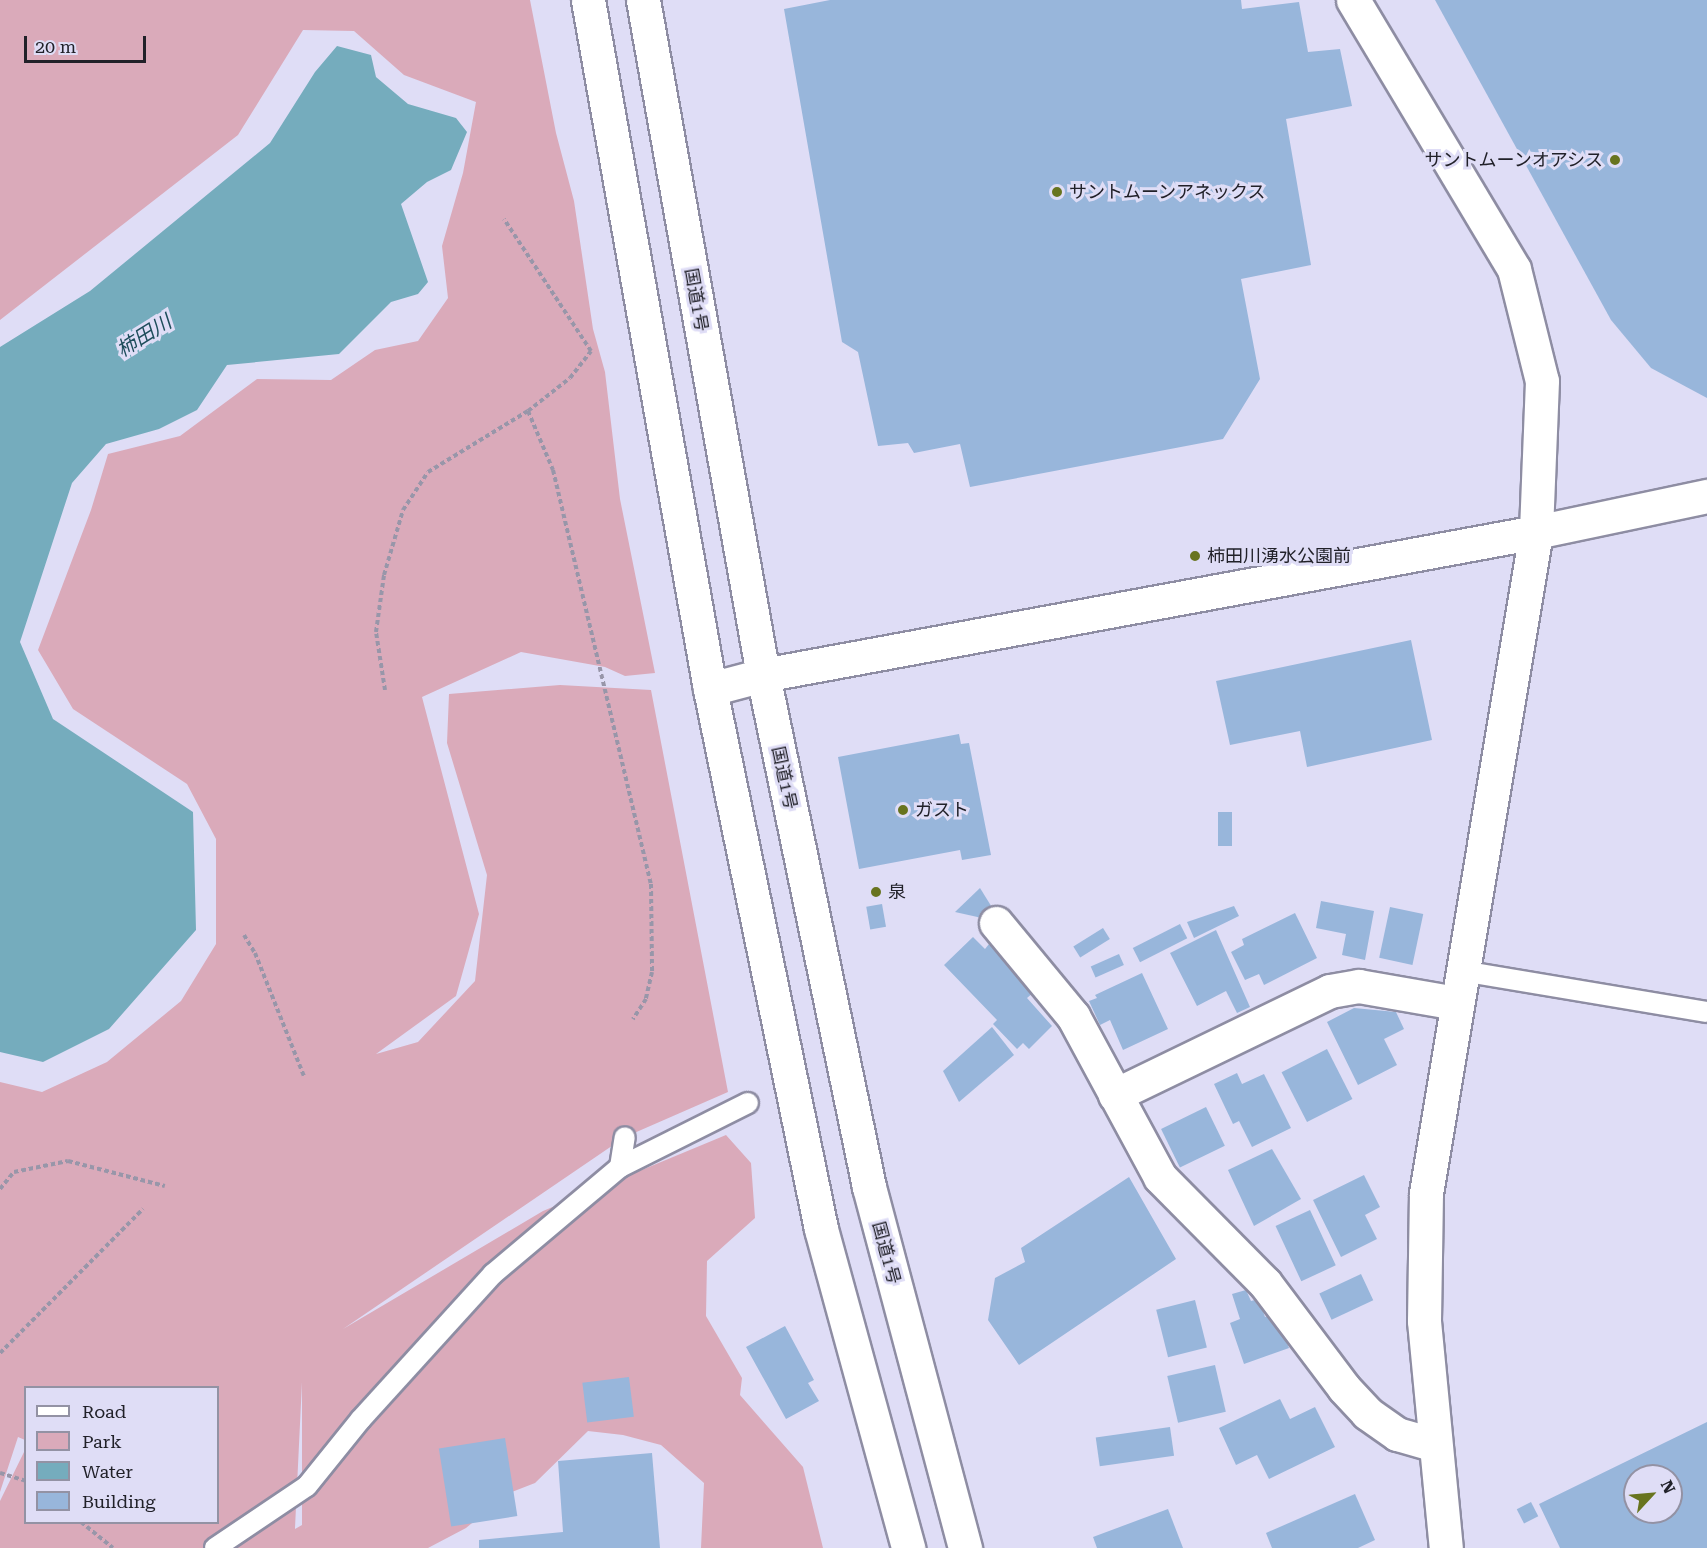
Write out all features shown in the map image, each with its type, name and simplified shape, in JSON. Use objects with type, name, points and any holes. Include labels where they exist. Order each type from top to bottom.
[{"type":"main road","points":[[588,0],[710,689],[821,1229],[908,1548]]},
{"type":"main road","name":"国道1号","points":[[643,0],[763,675],[869,1187],[965,1548]]},
{"type":"main road","points":[[1353,0],[1514,269],[1542,381],[1536,532],[1461,970],[1426,1193],[1424,1321],[1433,1444],[1446,1548]]},
{"type":"main road","points":[[710,689],[763,675],[1536,532],[1707,496]]},
{"type":"main road","points":[[996,923],[1056,991],[1160,1177],[1265,1282],[1344,1388],[1367,1413],[1397,1434],[1433,1444]]},
{"type":"main road","points":[[1115,1095],[1330,991],[1359,986],[1456,1003]]},
{"type":"lane","points":[[1461,970],[1707,1012]]},
{"type":"lane","points":[[215,1548],[308,1486],[361,1419],[494,1274],[620,1167],[748,1103]]},
{"type":"lane","points":[[620,1167],[625,1137]]},
{"type":"path","points":[[385,690],[376,632],[384,575],[403,510],[428,472],[528,411],[570,378],[591,351],[504,219]]},
{"type":"path","points":[[528,411],[554,470],[651,884],[652,972],[646,999],[633,1019]]},
{"type":"path","points":[[244,935],[255,952],[304,1076]]},
{"type":"path","points":[[0,1189],[14,1172],[68,1161],[165,1186]]},
{"type":"path","points":[[0,1353],[143,1209]]},
{"type":"path","points":[[0,1473],[24,1480]]},
{"type":"path","points":[[83,1524],[113,1548]]},
{"type":"green space","points":[[0,0],[530,0],[556,133],[574,201],[593,329],[605,372],[620,499],[655,673],[625,676],[605,667],[521,652],[422,697],[479,914],[456,996],[376,1054],[418,1042],[475,981],[487,875],[447,743],[449,694],[560,685],[651,690],[728,1092],[625,1137],[343,1329],[543,1211],[726,1135],[751,1163],[755,1218],[707,1261],[706,1316],[742,1378],[740,1395],[803,1467],[823,1548],[701,1548],[704,1483],[661,1445],[623,1435],[588,1431],[535,1483],[507,1494],[466,1528],[428,1548],[0,1548],[0,1501],[24,1452],[24,1524],[219,1524],[219,1386],[24,1386],[24,1440],[18,1437],[0,1492],[0,1082],[42,1092],[107,1062],[181,1001],[216,944],[216,839],[187,784],[73,709],[38,650],[91,510],[108,454],[180,436],[257,379],[331,380],[375,350],[418,341],[448,298],[442,246],[463,173],[476,102],[404,75],[354,31],[303,30],[238,135],[0,320]],"holes":[[[302,1382],[302,1525],[295,1529]]]},
{"type":"water","name":"柿田川","points":[[337,46],[371,55],[376,77],[408,104],[456,118],[467,132],[451,170],[427,182],[401,204],[428,282],[418,294],[391,302],[339,354],[227,365],[197,410],[159,429],[106,444],[72,483],[20,642],[53,719],[193,812],[196,930],[109,1029],[43,1062],[0,1052],[0,347],[90,291],[270,143],[315,72]]},
{"type":"building","name":"サントムーンアネックス","points":[[830,0],[1241,0],[1242,9],[1299,2],[1308,52],[1340,49],[1352,106],[1286,119],[1311,265],[1241,279],[1260,379],[1223,439],[970,487],[960,444],[914,453],[908,443],[878,446],[858,352],[842,342],[784,9]]},
{"type":"building","name":"サントムーンオアシス","points":[[1435,0],[1707,0],[1707,398],[1651,368],[1611,320]]},
{"type":"building","points":[[1411,640],[1432,740],[1307,767],[1300,731],[1230,745],[1216,681]]},
{"type":"building","points":[[959,734],[961,744],[969,743],[991,855],[962,860],[960,850],[859,869],[838,757]]},
{"type":"building","points":[[1218,812],[1232,812],[1232,846],[1218,846]]},
{"type":"building","points":[[980,888],[993,909],[982,918],[955,912]]},
{"type":"building","points":[[1321,901],[1374,911],[1365,960],[1342,955],[1346,934],[1316,928]]},
{"type":"building","points":[[882,904],[886,927],[870,929],[866,907]]},
{"type":"building","points":[[1234,906],[1239,916],[1194,938],[1187,922]]},
{"type":"building","points":[[1390,907],[1423,914],[1412,965],[1379,958]]},
{"type":"building","points":[[1295,913],[1317,958],[1264,985],[1259,974],[1245,980],[1231,952],[1244,945],[1242,939]]},
{"type":"building","points":[[1180,924],[1187,938],[1140,962],[1133,948]]},
{"type":"building","points":[[1103,928],[1110,939],[1080,958],[1073,947]]},
{"type":"building","points":[[1216,930],[1250,1007],[1237,1013],[1226,991],[1197,1006],[1170,953]]},
{"type":"building","points":[[973,937],[985,949],[989,944],[1034,992],[1027,998],[1052,1026],[1029,1049],[1023,1043],[1017,1049],[993,1024],[997,1020],[944,965]]},
{"type":"building","points":[[1119,954],[1124,965],[1096,978],[1091,967]]},
{"type":"building","points":[[1142,973],[1168,1029],[1123,1050],[1110,1020],[1100,1025],[1089,1001],[1097,998],[1095,995]]},
{"type":"building","points":[[1354,1008],[1396,1012],[1404,1029],[1384,1039],[1397,1065],[1358,1085],[1327,1022]]},
{"type":"building","points":[[992,1027],[1014,1055],[959,1102],[943,1071]]},
{"type":"building","points":[[1327,1049],[1352,1099],[1307,1122],[1282,1072]]},
{"type":"building","points":[[1237,1073],[1242,1084],[1264,1074],[1291,1128],[1252,1147],[1239,1121],[1233,1124],[1214,1084]]},
{"type":"building","points":[[1206,1107],[1225,1146],[1180,1168],[1161,1129]]},
{"type":"building","points":[[1272,1149],[1301,1199],[1254,1226],[1228,1170]]},
{"type":"building","points":[[1364,1175],[1380,1207],[1365,1215],[1377,1239],[1341,1257],[1313,1200]]},
{"type":"building","points":[[1129,1177],[1176,1259],[1019,1365],[988,1320],[995,1278],[1025,1262],[1021,1248]]},
{"type":"building","points":[[1310,1210],[1336,1265],[1301,1281],[1276,1226]]},
{"type":"building","points":[[1361,1274],[1373,1300],[1332,1320],[1319,1293]]},
{"type":"building","points":[[1246,1290],[1251,1301],[1259,1299],[1265,1317],[1276,1313],[1289,1348],[1244,1364],[1230,1323],[1240,1319],[1232,1294]]},
{"type":"building","points":[[1195,1300],[1207,1348],[1168,1357],[1156,1310]]},
{"type":"building","points":[[785,1326],[814,1380],[808,1383],[819,1401],[786,1419],[746,1347]]},
{"type":"building","points":[[1215,1365],[1226,1412],[1178,1423],[1167,1376]]},
{"type":"building","points":[[629,1377],[634,1417],[587,1422],[582,1383]]},
{"type":"building","points":[[1280,1399],[1290,1419],[1315,1407],[1335,1447],[1269,1479],[1257,1455],[1236,1465],[1219,1428]]},
{"type":"building","points":[[1707,1422],[1707,1548],[1560,1548],[1539,1504]]},
{"type":"building","points":[[1170,1427],[1174,1456],[1100,1466],[1096,1437]]},
{"type":"building","points":[[505,1438],[517,1516],[451,1527],[439,1448]]},
{"type":"building","points":[[652,1453],[660,1548],[479,1548],[479,1540],[563,1532],[558,1461]]},
{"type":"building","points":[[1355,1494],[1375,1540],[1358,1548],[1272,1548],[1266,1533]]},
{"type":"building","points":[[1531,1502],[1538,1516],[1524,1524],[1517,1509]]},
{"type":"building","points":[[1168,1509],[1183,1548],[1097,1548],[1093,1537]]},
{"type":"place","name":"サントムーンオアシス","points":[[1615,160]]},
{"type":"place","name":"サントムーンアネックス","points":[[1057,192]]},
{"type":"place","name":"柿田川湧水公園前","points":[[1195,556]]},
{"type":"place","name":"ガスト","points":[[903,810]]},
{"type":"place","name":"泉","points":[[876,892]]}]
